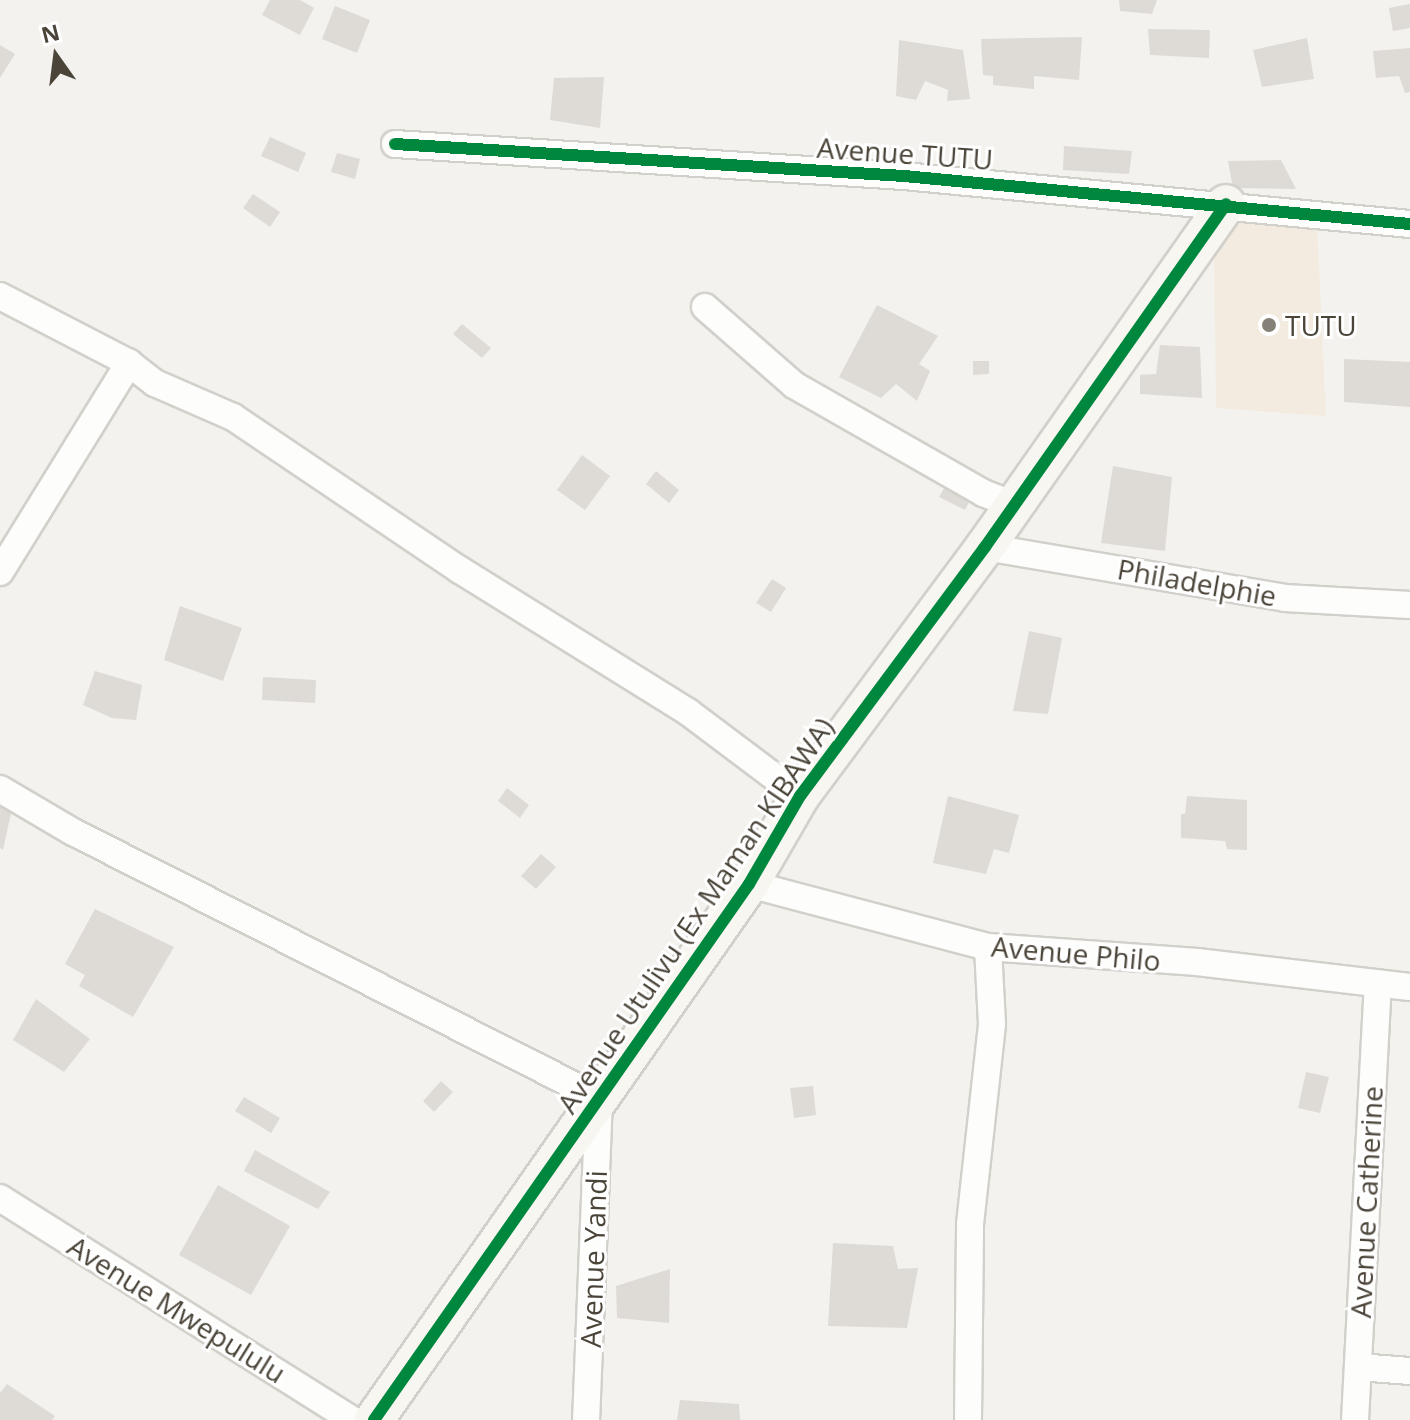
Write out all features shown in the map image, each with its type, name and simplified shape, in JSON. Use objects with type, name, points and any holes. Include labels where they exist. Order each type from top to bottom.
[{"type":"street","name":"Avenue TUTU","points":[[395,144],[904,176],[1226,204],[1410,224]]},
{"type":"street","name":"Avenue Utulivu (Ex Maman KIBAWA)","points":[[374,1420],[749,884],[800,796],[985,547],[1226,204]]},
{"type":"street","points":[[0,296],[129,363],[155,383],[233,417],[460,570],[688,712],[800,796]]},
{"type":"street","points":[[705,307],[794,385],[983,493],[1014,505]]},
{"type":"street","points":[[0,572],[129,363]]},
{"type":"street","name":"Philadelphie","points":[[985,547],[1285,598],[1410,605]]},
{"type":"street","points":[[0,789],[73,832],[599,1098]]},
{"type":"street","name":"Avenue Philo","points":[[749,884],[988,947],[1197,962],[1410,987]]},
{"type":"street","points":[[968,1420],[970,1224],[992,1024],[988,947]]},
{"type":"street","name":"Avenue Catherine","points":[[1355,1420],[1378,984]]},
{"type":"street","name":"Avenue Yandi","points":[[586,1420],[599,1098]]},
{"type":"street","name":"Avenue Mwepululu","points":[[0,1198],[353,1420]]},
{"type":"street","points":[[1358,1367],[1410,1371]]},
{"type":"shaded area","name":"TUTU","points":[[1225,219],[1317,223],[1326,416],[1216,408],[1214,242]]},
{"type":"building","points":[[270,0],[300,0],[314,8],[300,35],[262,15]]},
{"type":"building","points":[[1119,0],[1157,0],[1152,14],[1120,11]]},
{"type":"building","points":[[1410,4],[1410,28],[1393,31],[1389,8]]},
{"type":"building","points":[[335,6],[370,20],[357,53],[322,39]]},
{"type":"building","points":[[1148,29],[1210,30],[1209,58],[1150,55]]},
{"type":"building","points":[[1082,37],[1079,80],[1034,76],[1034,89],[993,85],[993,76],[983,75],[981,39]]},
{"type":"building","points":[[1307,38],[1314,79],[1262,87],[1253,50]]},
{"type":"building","points":[[899,40],[963,50],[970,99],[947,101],[948,90],[925,81],[916,100],[896,96]]},
{"type":"building","points":[[0,45],[15,54],[0,78]]},
{"type":"building","points":[[1410,48],[1410,92],[1405,93],[1399,76],[1376,78],[1373,51]]},
{"type":"building","points":[[604,77],[600,128],[550,120],[554,78]]},
{"type":"building","points":[[270,137],[306,153],[298,172],[261,156]]},
{"type":"building","points":[[1064,146],[1132,151],[1129,174],[1063,170]]},
{"type":"building","points":[[337,153],[360,159],[355,179],[331,172]]},
{"type":"building","points":[[1281,160],[1296,189],[1233,188],[1228,161]]},
{"type":"building","points":[[253,194],[280,212],[270,227],[243,208]]},
{"type":"building","points":[[877,305],[938,336],[919,364],[930,371],[917,401],[896,384],[881,398],[839,377]]},
{"type":"building","points":[[462,324],[491,348],[482,358],[453,334]]},
{"type":"building","points":[[1160,345],[1200,347],[1202,398],[1140,394],[1140,375],[1156,374]]},
{"type":"building","points":[[1344,359],[1410,362],[1410,407],[1344,402]]},
{"type":"building","points":[[973,361],[989,361],[989,374],[973,375]]},
{"type":"building","points":[[582,455],[610,476],[585,510],[557,490]]},
{"type":"building","points":[[1113,466],[1172,477],[1165,551],[1101,543]]},
{"type":"building","points":[[656,471],[679,490],[669,503],[646,484]]},
{"type":"building","points":[[946,485],[971,498],[965,510],[939,497]]},
{"type":"building","points":[[772,579],[786,588],[771,612],[756,603]]},
{"type":"building","points":[[180,606],[242,628],[223,681],[164,660]]},
{"type":"building","points":[[1029,631],[1062,638],[1048,714],[1013,711]]},
{"type":"building","points":[[95,671],[142,685],[136,720],[112,718],[83,705]]},
{"type":"building","points":[[263,677],[316,680],[315,703],[262,700]]},
{"type":"building","points":[[507,788],[529,805],[520,818],[498,801]]},
{"type":"building","points":[[948,796],[1019,815],[1009,853],[994,849],[986,874],[933,863]]},
{"type":"building","points":[[1187,796],[1247,800],[1247,850],[1227,849],[1225,841],[1181,838],[1181,814],[1185,814]]},
{"type":"building","points":[[0,807],[11,813],[3,850],[0,848]]},
{"type":"building","points":[[541,854],[556,867],[536,889],[521,876]]},
{"type":"building","points":[[95,909],[174,947],[133,1017],[79,986],[85,975],[65,964]]},
{"type":"building","points":[[36,999],[90,1039],[64,1072],[13,1040]]},
{"type":"building","points":[[1306,1072],[1329,1077],[1320,1113],[1298,1108]]},
{"type":"building","points":[[441,1081],[453,1092],[434,1112],[423,1101]]},
{"type":"building","points":[[813,1086],[816,1115],[794,1118],[790,1088]]},
{"type":"building","points":[[244,1097],[280,1118],[271,1133],[235,1111]]},
{"type":"building","points":[[255,1150],[330,1192],[318,1209],[244,1171]]},
{"type":"building","points":[[218,1185],[290,1226],[251,1295],[179,1255]]},
{"type":"building","points":[[833,1243],[893,1246],[898,1269],[918,1268],[907,1328],[828,1326]]},
{"type":"building","points":[[670,1269],[669,1323],[617,1318],[616,1286]]},
{"type":"building","points":[[7,1384],[55,1416],[52,1420],[0,1420],[0,1393]]},
{"type":"building","points":[[680,1400],[739,1404],[740,1420],[677,1420]]},
{"type":"cycle path","points":[[395,144],[904,176],[1410,224]]},
{"type":"cycle path","points":[[374,1420],[749,884],[800,796],[985,547],[1226,204]]},
{"type":"place","name":"TUTU","points":[[1269,325]]}]
